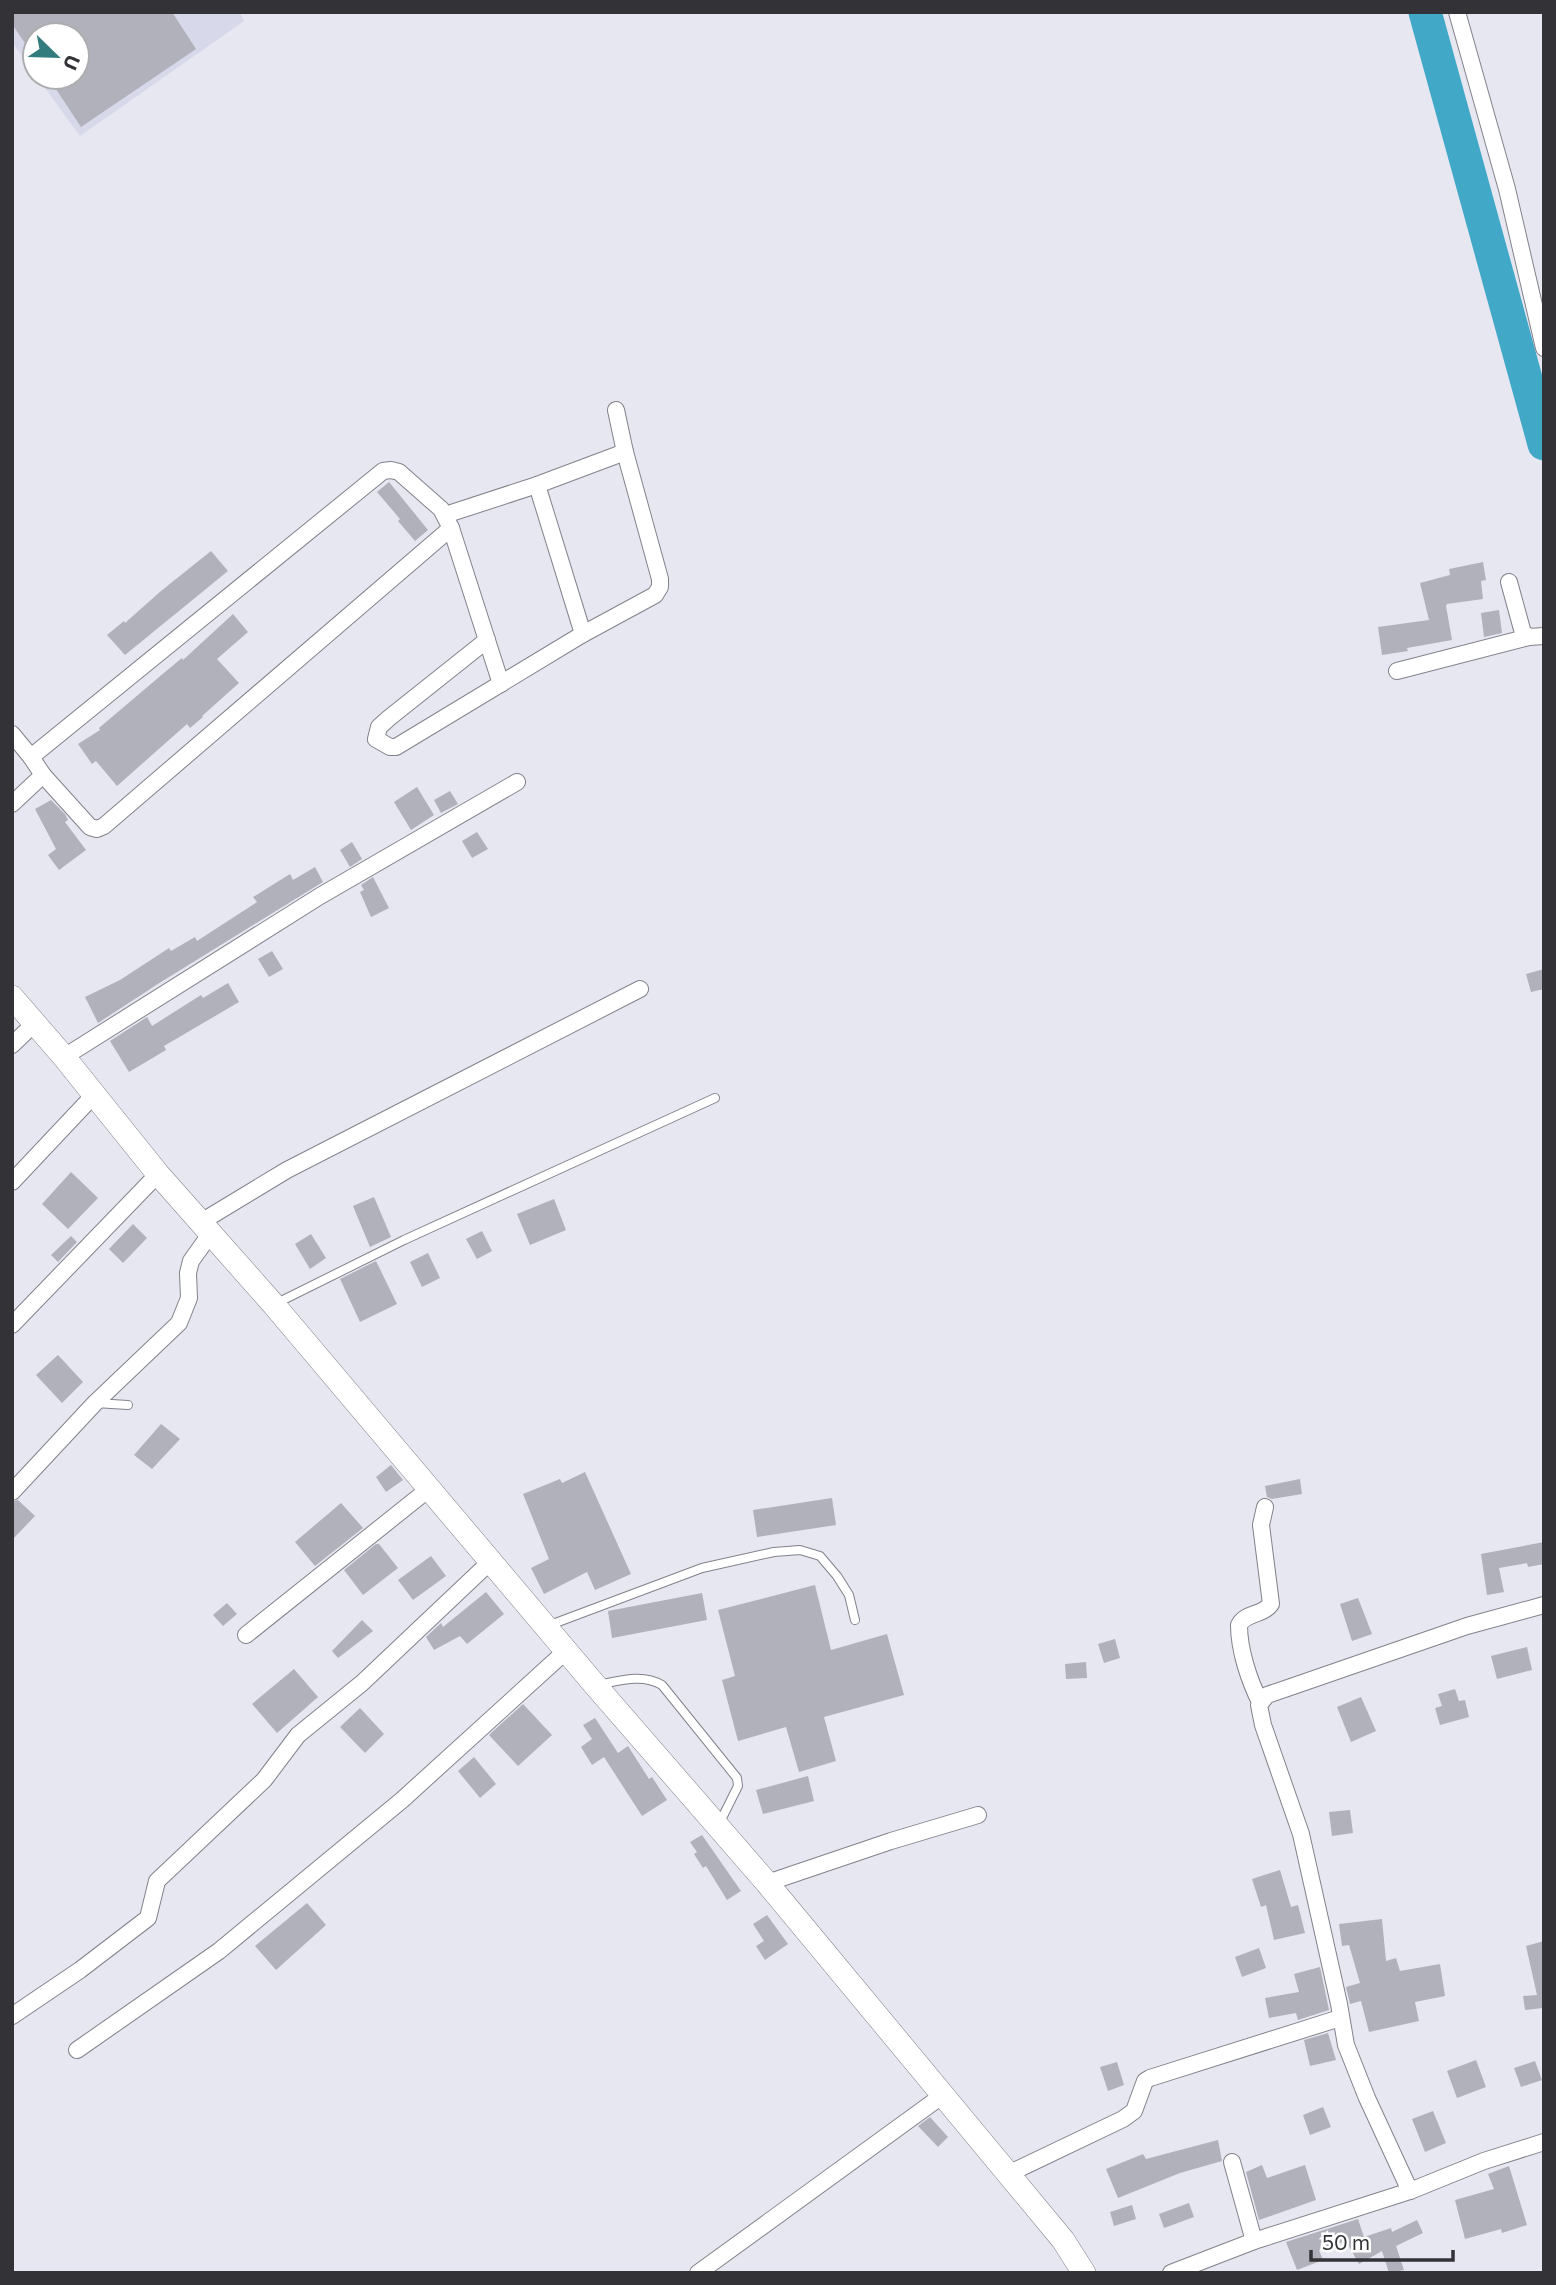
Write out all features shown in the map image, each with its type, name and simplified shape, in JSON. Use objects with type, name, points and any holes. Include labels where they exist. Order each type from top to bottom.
[{"type":"street","points":[[1457,12],[1507,189],[1544,348]]},
{"type":"street","points":[[487,640],[389,718],[379,727],[376,739],[390,747],[396,747],[583,634],[655,595],[660,587],[660,579],[616,410]]},
{"type":"street","points":[[12,734],[43,775],[90,827],[104,826],[448,521],[625,452]]},
{"type":"street","points":[[31,757],[383,471],[399,472],[448,521],[501,684]]},
{"type":"street","points":[[537,485],[583,634]]},
{"type":"street","points":[[1509,582],[1523,633],[1536,636]]},
{"type":"street","points":[[1397,671],[1536,636]]},
{"type":"street","points":[[12,804],[43,775]]},
{"type":"street","points":[[64,1057],[320,896],[517,782]]},
{"type":"street","points":[[12,1492],[95,1403],[179,1322],[189,1298],[188,1273],[191,1261],[206,1227],[287,1170],[640,989]]},
{"type":"street","points":[[12,997],[158,1174],[274,1305],[594,1685],[766,1884],[1063,2240],[1084,2273]]},
{"type":"street","points":[[12,1045],[34,1023]]},
{"type":"street","points":[[12,1182],[94,1095]]},
{"type":"street","points":[[12,1325],[158,1174]]},
{"type":"street","points":[[246,1635],[430,1488]]},
{"type":"street","points":[[1265,1507],[1261,1525],[1271,1604],[1264,1611],[1245,1617],[1239,1625],[1246,1660],[1255,1694],[1260,1702],[1263,1725],[1301,1834],[1346,2045],[1410,2191]]},
{"type":"street","points":[[12,2016],[148,1918],[157,1881],[264,1780],[298,1735],[362,1683],[491,1561]]},
{"type":"street","points":[[1260,1702],[1267,1695],[1429,1639],[1544,1605]]},
{"type":"street","points":[[77,2050],[219,1951],[402,1800],[566,1650]]},
{"type":"street","points":[[766,1884],[891,1841],[978,1815]]},
{"type":"street","points":[[1008,2174],[1123,2119],[1134,2111],[1145,2081],[1150,2078],[1340,2018]]},
{"type":"street","points":[[698,2273],[943,2095]]},
{"type":"street","points":[[1171,2273],[1254,2241],[1410,2191],[1484,2161],[1543,2146]]},
{"type":"street","points":[[1232,2162],[1254,2241]]},
{"type":"lane","points":[[274,1305],[404,1240],[715,1098]]},
{"type":"lane","points":[[95,1403],[128,1405]]},
{"type":"lane","points":[[547,1626],[702,1568],[774,1552],[800,1550],[820,1556],[837,1576],[849,1595],[855,1620]]},
{"type":"lane","points":[[594,1685],[641,1678],[653,1679],[663,1685],[737,1778],[738,1786],[717,1827]]},
{"type":"shaded area","points":[[12,12],[240,12],[244,21],[80,136],[47,91],[91,91],[91,21],[21,21],[21,55],[12,42]]},
{"type":"building","points":[[12,12],[172,12],[196,49],[81,127],[57,91],[91,91],[91,21],[21,21],[21,37],[12,24]]},
{"type":"building","points":[[389,482],[428,530],[415,541],[377,492]]},
{"type":"building","points":[[211,551],[228,571],[125,655],[107,635]]},
{"type":"building","points":[[1483,562],[1486,580],[1481,581],[1483,599],[1446,606],[1452,640],[1382,655],[1378,627],[1429,620],[1420,583],[1450,575],[1449,569]]},
{"type":"building","points":[[1499,610],[1502,633],[1484,637],[1481,613]]},
{"type":"building","points":[[233,614],[248,632],[217,659],[239,683],[190,728],[187,724],[117,786],[96,761],[92,764],[78,744],[100,730],[99,728],[182,658],[183,660]]},
{"type":"building","points":[[417,787],[434,815],[411,830],[394,802]]},
{"type":"building","points":[[450,791],[458,804],[441,813],[434,800]]},
{"type":"building","points":[[51,800],[65,814],[68,820],[65,822],[86,850],[59,870],[48,855],[56,849],[35,809]]},
{"type":"building","points":[[477,832],[488,849],[472,858],[462,841]]},
{"type":"building","points":[[352,842],[362,859],[350,867],[340,850]]},
{"type":"building","points":[[315,867],[323,882],[98,1023],[85,997],[120,980],[169,948],[171,951],[195,937],[197,941],[257,902],[253,897],[290,874],[293,880]]},
{"type":"building","points":[[373,877],[389,908],[371,917],[360,892],[364,890],[361,885]]},
{"type":"building","points":[[272,951],[283,969],[269,977],[258,959]]},
{"type":"building","points":[[1544,969],[1544,989],[1531,992],[1526,974]]},
{"type":"building","points":[[228,983],[239,1002],[164,1046],[166,1050],[129,1072],[110,1041],[147,1017],[152,1026],[201,995],[203,998]]},
{"type":"building","points":[[71,1172],[98,1198],[68,1229],[42,1204]]},
{"type":"building","points":[[374,1197],[391,1237],[370,1247],[353,1206]]},
{"type":"building","points":[[554,1199],[566,1230],[530,1245],[517,1214]]},
{"type":"building","points":[[133,1224],[147,1238],[123,1263],[109,1249]]},
{"type":"building","points":[[482,1231],[492,1251],[477,1259],[466,1239]]},
{"type":"building","points":[[311,1234],[326,1258],[310,1269],[295,1244]]},
{"type":"building","points":[[71,1236],[77,1242],[58,1262],[51,1255]]},
{"type":"building","points":[[428,1253],[440,1278],[422,1287],[410,1262]]},
{"type":"building","points":[[376,1261],[397,1304],[360,1322],[340,1279]]},
{"type":"building","points":[[58,1355],[83,1382],[62,1403],[36,1375]]},
{"type":"building","points":[[161,1424],[180,1439],[152,1469],[134,1455]]},
{"type":"building","points":[[391,1465],[403,1480],[386,1492],[376,1477]]},
{"type":"building","points":[[585,1472],[631,1574],[595,1590],[587,1572],[544,1594],[531,1568],[549,1559],[523,1494],[560,1479],[562,1483]]},
{"type":"building","points":[[1300,1479],[1302,1494],[1272,1499],[1267,1497],[1265,1486]]},
{"type":"building","points":[[832,1498],[836,1525],[757,1537],[753,1510]]},
{"type":"building","points":[[18,1500],[35,1516],[12,1540],[12,1502]]},
{"type":"building","points":[[341,1503],[363,1528],[315,1566],[295,1542]]},
{"type":"building","points":[[1544,1542],[1544,1564],[1528,1567],[1527,1563],[1499,1568],[1504,1592],[1487,1595],[1481,1554]]},
{"type":"building","points":[[379,1544],[398,1568],[363,1595],[344,1570]]},
{"type":"building","points":[[431,1556],[446,1576],[413,1600],[398,1580]]},
{"type":"building","points":[[815,1585],[831,1650],[887,1634],[904,1695],[824,1717],[836,1761],[799,1772],[786,1727],[738,1741],[722,1680],[735,1676],[718,1610]]},
{"type":"building","points":[[486,1592],[504,1614],[467,1644],[460,1636],[434,1650],[426,1637],[441,1623],[443,1627]]},
{"type":"building","points":[[702,1593],[707,1620],[612,1638],[608,1611]]},
{"type":"building","points":[[1358,1598],[1372,1634],[1352,1641],[1340,1604]]},
{"type":"building","points":[[227,1603],[237,1614],[223,1626],[213,1615]]},
{"type":"building","points":[[362,1620],[373,1631],[338,1658],[332,1651]]},
{"type":"building","points":[[1115,1639],[1120,1658],[1104,1663],[1098,1644]]},
{"type":"building","points":[[1527,1647],[1532,1670],[1497,1679],[1491,1656]]},
{"type":"building","points":[[1086,1662],[1087,1678],[1066,1679],[1065,1664]]},
{"type":"building","points":[[294,1669],[318,1697],[277,1733],[252,1704]]},
{"type":"building","points":[[1455,1689],[1459,1701],[1465,1700],[1469,1717],[1440,1725],[1435,1708],[1442,1706],[1438,1694]]},
{"type":"building","points":[[1361,1697],[1376,1731],[1351,1742],[1337,1707]]},
{"type":"building","points":[[523,1704],[552,1735],[518,1766],[489,1735]]},
{"type":"building","points":[[360,1708],[384,1734],[365,1753],[340,1727]]},
{"type":"building","points":[[595,1718],[618,1753],[628,1746],[649,1779],[652,1777],[667,1800],[642,1816],[604,1757],[592,1765],[581,1747],[592,1739],[583,1725]]},
{"type":"building","points":[[474,1757],[496,1784],[480,1798],[458,1771]]},
{"type":"building","points":[[808,1776],[814,1801],[763,1814],[756,1790]]},
{"type":"building","points":[[1350,1810],[1353,1833],[1332,1836],[1329,1812]]},
{"type":"building","points":[[702,1835],[741,1891],[727,1900],[706,1866],[703,1868],[694,1854],[697,1852],[690,1842]]},
{"type":"building","points":[[1280,1870],[1291,1907],[1298,1905],[1305,1933],[1274,1940],[1266,1905],[1261,1907],[1252,1879]]},
{"type":"building","points":[[307,1903],[326,1925],[276,1970],[255,1946]]},
{"type":"building","points":[[767,1915],[788,1944],[765,1960],[756,1946],[764,1941],[753,1924]]},
{"type":"building","points":[[1382,1919],[1386,1961],[1396,1958],[1400,1971],[1440,1964],[1445,1996],[1415,2002],[1419,2021],[1369,2032],[1361,2001],[1350,2004],[1346,1987],[1360,1983],[1349,1945],[1342,1946],[1339,1924]]},
{"type":"building","points":[[1544,1941],[1543,2008],[1525,2010],[1523,1996],[1537,1995],[1526,1946]]},
{"type":"building","points":[[1259,1948],[1266,1968],[1242,1977],[1235,1957]]},
{"type":"building","points":[[1320,1967],[1329,2010],[1298,2020],[1296,2013],[1269,2018],[1265,1998],[1299,1992],[1294,1974]]},
{"type":"building","points":[[1328,2033],[1336,2060],[1310,2066],[1304,2040]]},
{"type":"building","points":[[1476,2060],[1486,2087],[1457,2098],[1447,2071]]},
{"type":"building","points":[[1535,2061],[1542,2080],[1521,2087],[1514,2068]]},
{"type":"building","points":[[1117,2062],[1124,2085],[1108,2091],[1100,2067]]},
{"type":"building","points":[[1323,2107],[1331,2127],[1310,2135],[1303,2115]]},
{"type":"building","points":[[1433,2111],[1446,2143],[1425,2152],[1412,2119]]},
{"type":"building","points":[[930,2117],[948,2137],[938,2147],[918,2126]]},
{"type":"building","points":[[1218,2140],[1222,2161],[1180,2173],[1118,2198],[1106,2169],[1143,2154],[1146,2159]]},
{"type":"building","points":[[1262,2165],[1267,2178],[1305,2165],[1316,2200],[1259,2220],[1246,2172]]},
{"type":"building","points":[[1509,2166],[1527,2225],[1502,2233],[1501,2229],[1465,2239],[1455,2200],[1494,2189],[1488,2174]]},
{"type":"building","points":[[1189,2203],[1194,2217],[1164,2228],[1159,2214]]},
{"type":"building","points":[[1132,2205],[1136,2219],[1114,2226],[1110,2212]]},
{"type":"building","points":[[1358,2219],[1364,2237],[1391,2228],[1392,2232],[1417,2220],[1423,2233],[1396,2246],[1404,2270],[1389,2273],[1382,2251],[1359,2264],[1346,2241],[1319,2250],[1323,2260],[1297,2270],[1286,2242]]},
{"type":"waterway","points":[[1425,12],[1544,444]]}]
